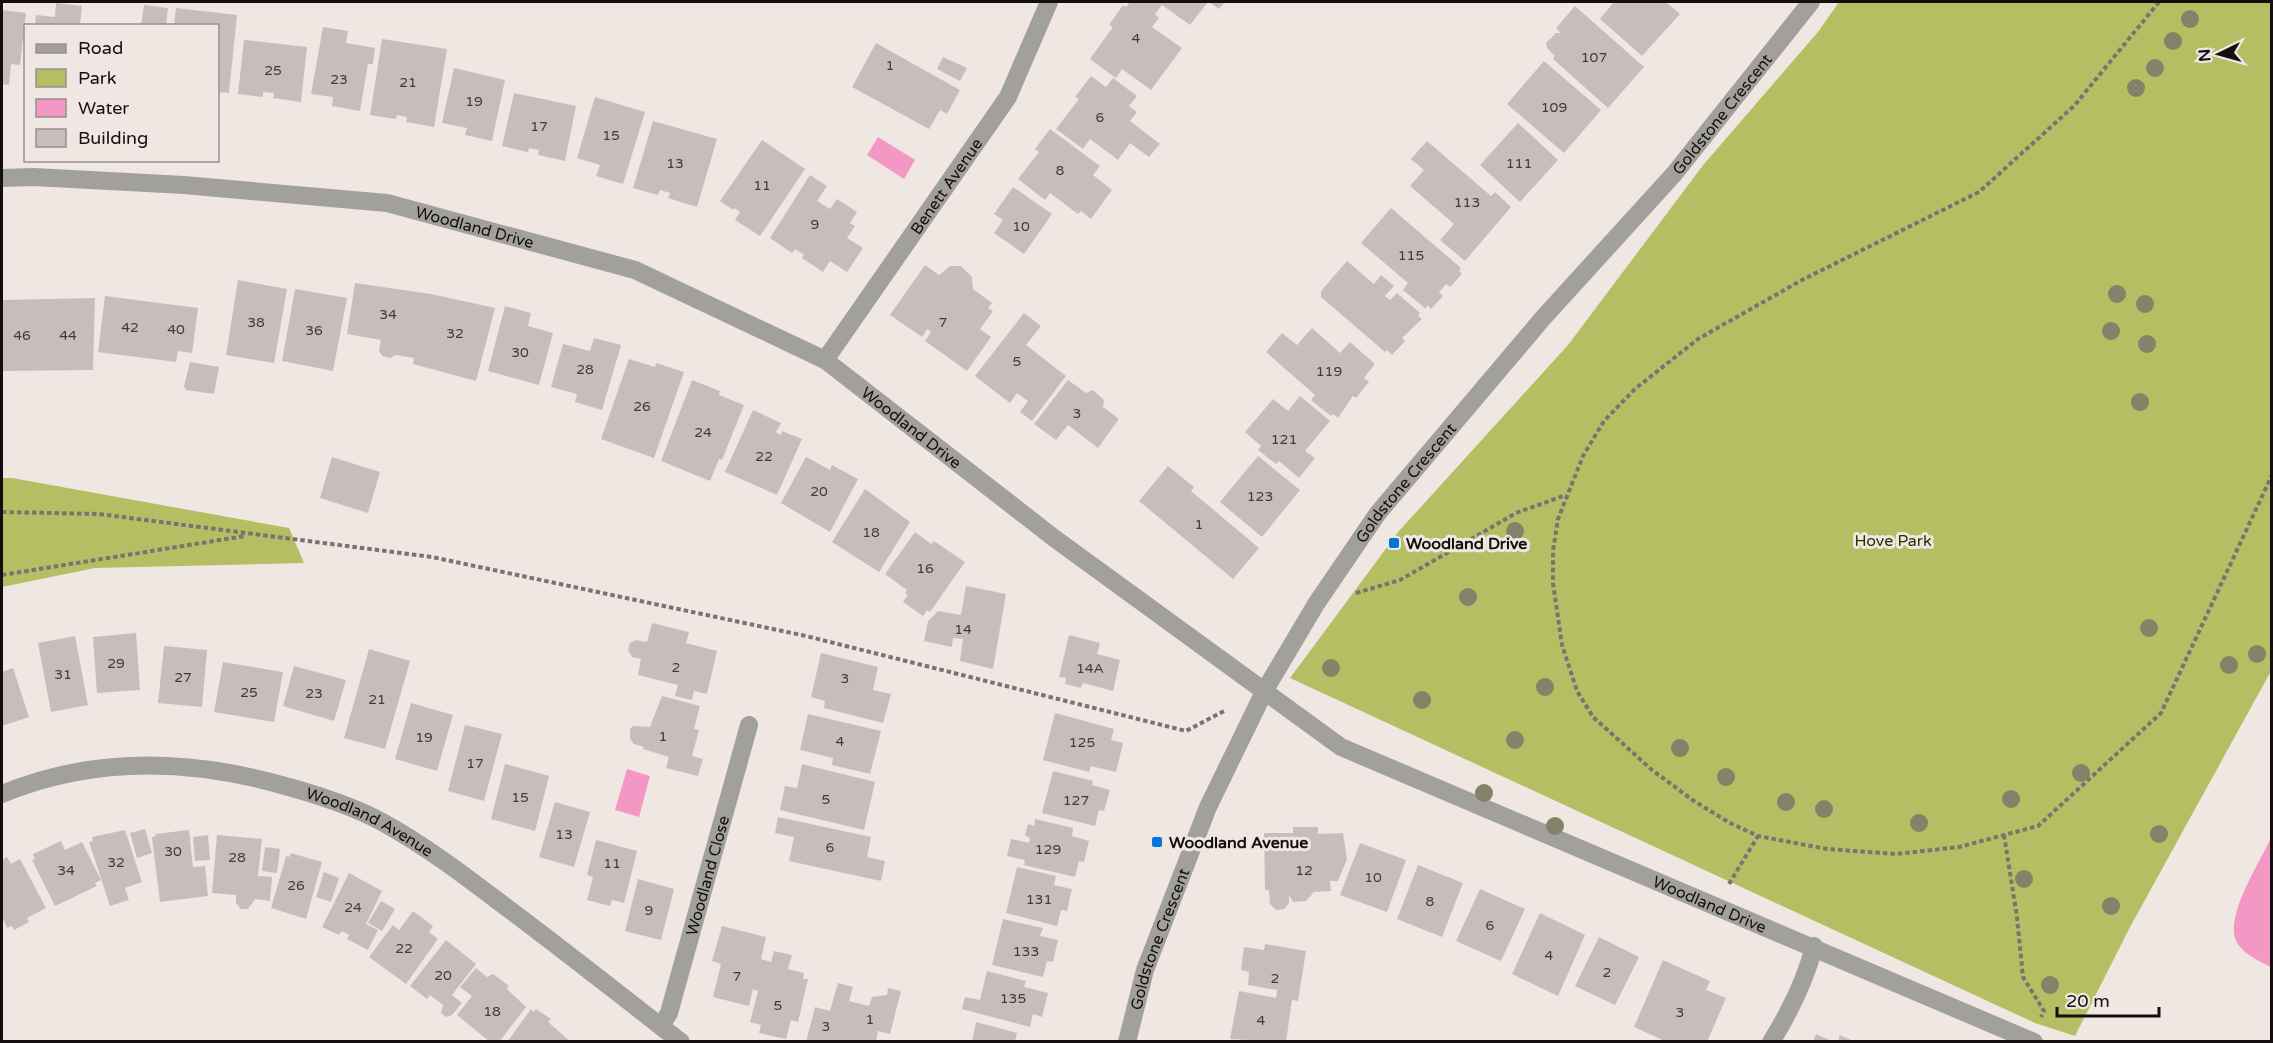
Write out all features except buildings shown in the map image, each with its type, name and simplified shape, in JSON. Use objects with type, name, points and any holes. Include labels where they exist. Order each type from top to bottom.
[{"type":"street","name":"Benett Avenue","points":[[825,360],[1008,97],[1049,2]]},
{"type":"street","name":"Goldstone Crescent","points":[[1127,1041],[1145,970],[1208,807],[1264,690],[1316,604],[1378,513],[1543,318],[1674,174],[1811,2]]},
{"type":"street","name":"Woodland Drive","points":[[2,178],[34,177],[173,185],[387,203],[635,270],[825,360],[1054,538],[1341,747],[1716,907],[1814,946],[2030,1041]]},
{"type":"street","name":"Woodland Close","points":[[661,1026],[669,1013],[749,725]]},
{"type":"street","name":"Woodland Avenue","points":[[2,794],[48,777],[86,769],[157,763],[227,771],[327,798],[382,822],[435,854],[681,1041]]},
{"type":"street","points":[[1771,1041],[1785,1019],[1810,961],[1814,946]]},
{"type":"path","points":[[2159,2],[2074,106],[1979,192],[1811,276],[1698,339],[1635,390],[1604,421],[1583,456],[1566,495],[1556,530],[1553,583],[1562,645],[1577,691],[1593,717],[1673,786],[1712,813],[1758,836],[1827,849],[1896,854],[1959,847],[2038,826],[2161,713],[2271,475]]},
{"type":"path","points":[[1316,604],[1400,580],[1516,513],[1566,495]]},
{"type":"path","points":[[2,512],[99,514],[432,557],[806,636],[1186,731],[1226,711]]},
{"type":"path","points":[[2,575],[249,535]]},
{"type":"path","points":[[2004,835],[2017,917],[2023,977],[2043,1011],[2030,1041]]},
{"type":"path","points":[[1716,907],[1758,836]]},
{"type":"green space","name":"Hove Park","points":[[1839,2],[2271,2],[2271,671],[2129,929],[2075,1036],[2035,1023],[1290,678],[1399,531],[1568,345],[1704,164],[1818,32]]},
{"type":"green space","points":[[2,478],[289,528],[304,563],[95,568],[2,587]]},
{"type":"water","points":[[878,137],[915,160],[904,179],[867,155]]},
{"type":"water","points":[[627,769],[650,776],[639,817],[615,810]]},
{"type":"water","points":[[2271,838],[2271,967],[2244,951],[2237,943],[2234,932],[2239,905]]},
{"type":"place","name":"Woodland Drive","points":[[1394,543]]},
{"type":"place","name":"Woodland Avenue","points":[[1157,842]]}]
